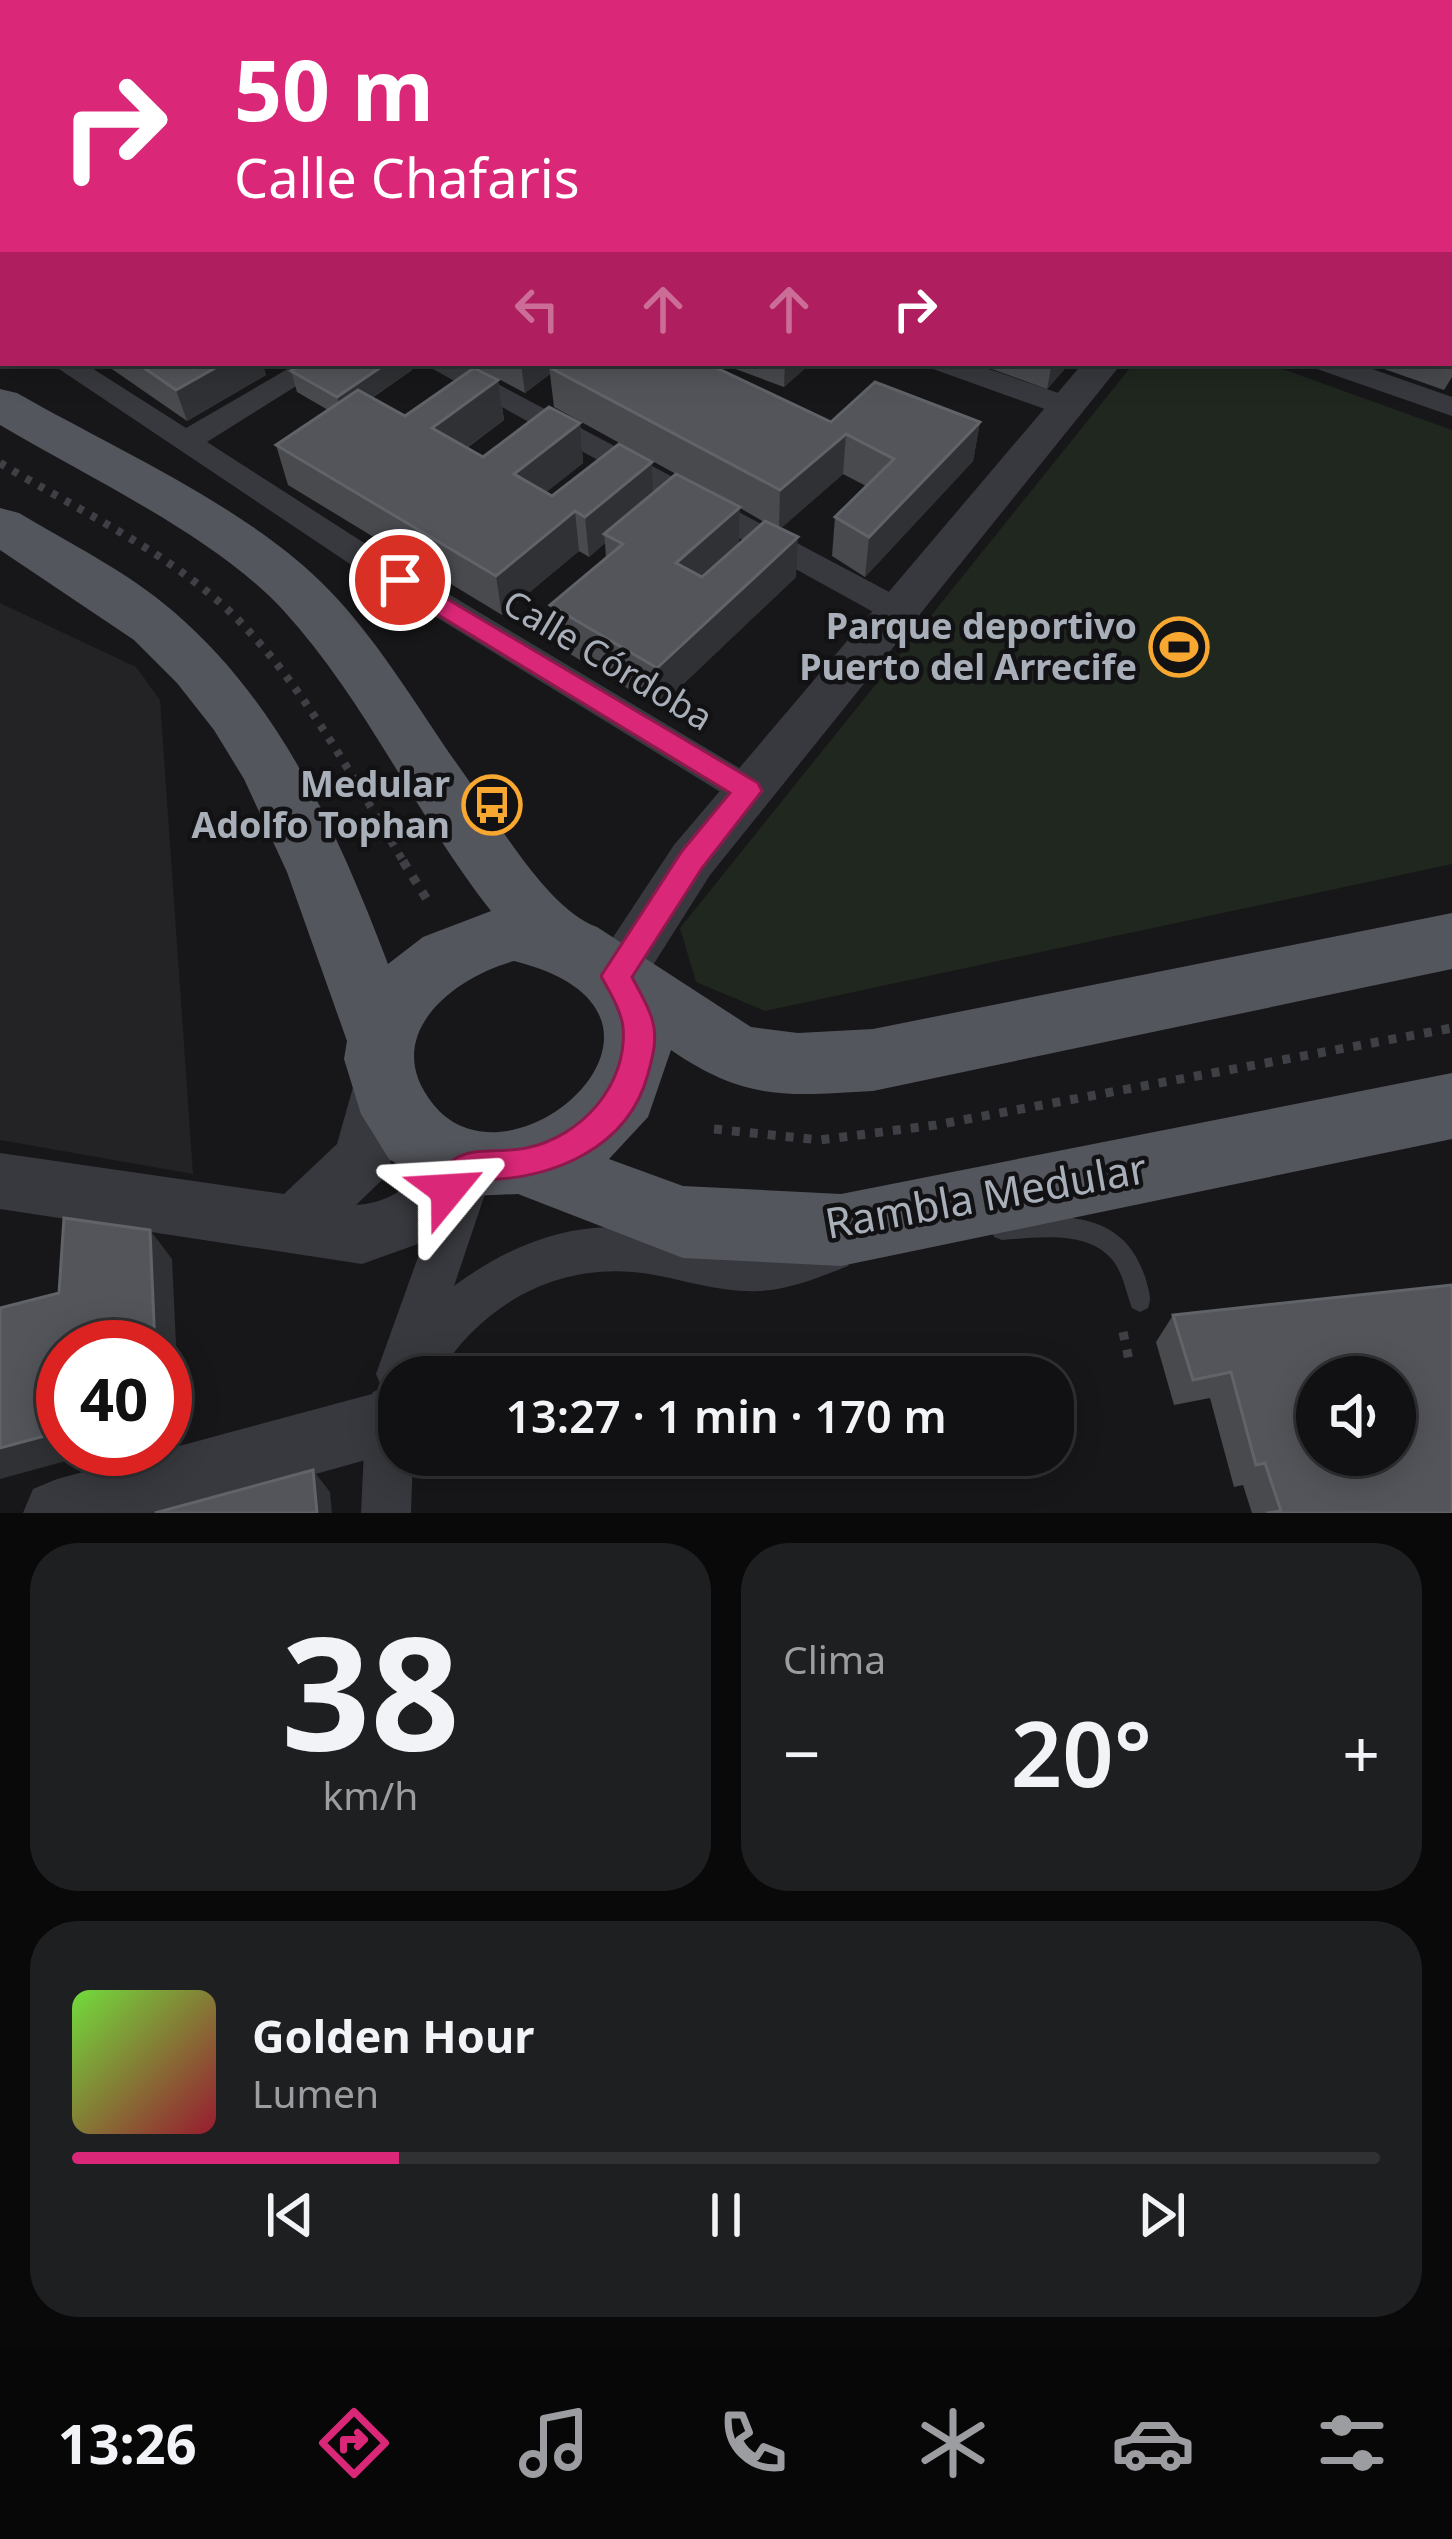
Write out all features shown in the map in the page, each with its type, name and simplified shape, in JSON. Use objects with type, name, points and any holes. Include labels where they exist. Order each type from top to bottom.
[{"type":"main road","points":[[0,404],[238,542],[300,594],[335,635],[501,877],[550,936]]},
{"type":"main road","points":[[0,526],[152,624],[188,658],[237,718],[314,851],[381,1058],[392,1107],[413,1134],[443,1155],[500,1164],[577,1143],[608,1118],[629,1086],[639,1050],[638,1022],[616,976]]},
{"type":"main road","points":[[381,1058],[392,1007],[414,978],[446,953],[479,939],[514,933],[550,936],[586,950],[616,976],[738,1058],[798,1064],[873,1060],[1452,941]]},
{"type":"main road","name":"Rambla Medular","points":[[500,1164],[683,1222],[842,1230],[1452,1106]]},
{"type":"street","name":"Calle Córdoba","points":[[69,366],[361,556],[748,791]]},
{"type":"street","points":[[185,442],[314,366]]},
{"type":"street","points":[[442,366],[898,611]]},
{"type":"street","points":[[952,366],[1066,406]]},
{"type":"street","points":[[616,976],[692,860],[1100,366]]},
{"type":"street","points":[[1336,366],[1452,407]]},
{"type":"street","points":[[292,1227],[363,1159],[381,1058]]},
{"type":"street","points":[[0,1181],[362,1234],[422,1215],[500,1164]]},
{"type":"street","points":[[407,1356],[413,1328],[500,1164]]},
{"type":"street","points":[[424,1356],[447,1324],[493,1285],[552,1254],[611,1248],[754,1269],[844,1246],[927,1212]]},
{"type":"street","points":[[57,1513],[378,1398]]},
{"type":"street","points":[[386,1513],[390,1476]]},
{"type":"lane","points":[[927,1212],[1003,1230],[1070,1224],[1115,1244],[1136,1278],[1140,1300]]},
{"type":"path","points":[[714,1129],[820,1139],[936,1125],[1452,1028]]},
{"type":"path","points":[[1123,1332],[1130,1365]]},
{"type":"shaded area","name":"Parque deportivo Puerto del Arrecife","points":[[1132,366],[1274,366],[1452,430],[1452,864],[765,1011],[696,982],[680,928]]},
{"type":"shaded area","points":[[0,603],[136,667],[160,700],[193,1174],[0,1140]]},
{"type":"building","points":[[141,366],[219,366],[176,390]]},
{"type":"building","points":[[299,366],[383,366],[337,397],[291,371]]},
{"type":"building","points":[[712,366],[831,422],[875,382],[980,422],[869,537],[835,517],[894,459],[846,434],[780,490],[549,367]]},
{"type":"building","points":[[474,368],[498,380],[432,428],[483,457],[549,407],[580,423],[514,474],[552,496],[619,444],[652,462],[585,517],[575,511],[496,576],[276,445],[358,390],[405,416]]},
{"type":"building","points":[[676,474],[740,507],[676,563],[702,577],[765,521],[798,537],[657,668],[550,605],[623,544],[604,534]]},
{"type":"building","points":[[64,1218],[150,1230],[154,1320],[36,1320],[36,1438],[0,1448],[0,1308],[59,1293]]},
{"type":"building","points":[[1452,1285],[1452,1513],[1266,1513],[1281,1511],[1265,1463],[1256,1465],[1231,1372],[1193,1380],[1173,1315]]},
{"type":"building","points":[[313,1470],[317,1513],[155,1513]]},
{"type":"place","name":"Parque deportivo Puerto del Arrecife","points":[[1179,647]]},
{"type":"place","name":"Medular Adolfo Tophan","points":[[492,805]]},
{"type":"route","points":[[400,580],[748,791],[692,860],[616,976],[638,1022],[639,1050],[629,1086],[608,1118],[577,1143],[526,1163],[474,1164],[448,1190]]}]
